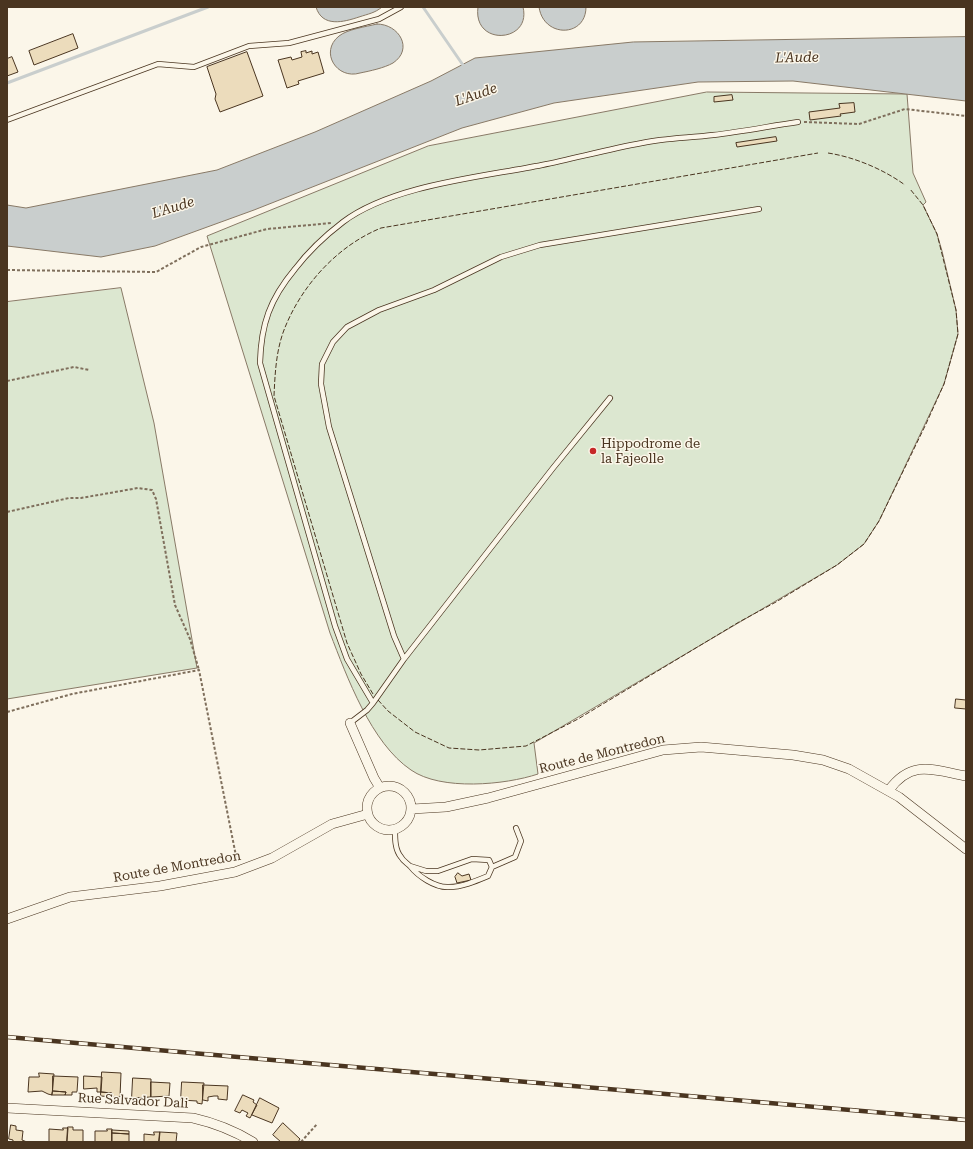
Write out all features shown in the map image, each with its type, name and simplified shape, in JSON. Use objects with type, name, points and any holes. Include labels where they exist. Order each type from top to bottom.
[{"type":"street","points":[[350,722],[374,778],[380,788]]},
{"type":"street","name":"Route de Montredon","points":[[412,809],[446,807],[488,798],[663,750],[701,747],[823,760],[849,769],[889,790],[966,849]]},
{"type":"street","points":[[889,790],[897,779],[905,773],[916,770],[928,769],[966,776]]},
{"type":"street","points":[[391,786],[401,789],[407,795],[412,809],[404,826],[395,830],[387,831],[376,827],[369,818],[366,809],[369,798],[380,788],[391,786]]},
{"type":"street","name":"Route de Montredon","points":[[7,919],[70,897],[160,886],[238,871],[272,858],[332,824],[368,814]]},
{"type":"street","name":"Rue Salvador Dali","points":[[7,1108],[193,1118],[215,1122],[253,1142]]},
{"type":"lane","points":[[7,120],[158,64],[194,67],[249,46],[289,44],[379,19],[399,8]]},
{"type":"lane","points":[[373,702],[347,659],[335,626],[260,363],[260,341],[264,324],[277,292],[304,257],[344,222],[372,206],[407,193],[464,179],[583,157],[643,142],[714,135],[798,122]]},
{"type":"lane","points":[[404,659],[394,636],[329,427],[320,384],[322,364],[333,342],[346,327],[379,310],[434,290],[501,257],[540,245],[759,209]]},
{"type":"lane","points":[[350,722],[367,710],[404,659],[553,468],[610,398]]},
{"type":"lane","points":[[395,830],[396,844],[400,857],[410,866],[413,871],[424,879],[448,887],[474,882],[488,876],[492,867],[514,857],[521,842],[516,828]]},
{"type":"lane","points":[[410,866],[426,871],[438,871],[472,859],[489,860],[492,867]]},
{"type":"path","points":[[798,122],[859,124],[905,108],[966,116]]},
{"type":"path","points":[[7,270],[156,272],[200,246],[266,229],[344,222]]},
{"type":"path","points":[[7,381],[74,367],[89,370]]},
{"type":"path","points":[[7,512],[69,498],[138,488],[152,490],[156,499],[175,605],[190,639],[198,670],[233,837],[238,871]]},
{"type":"path","points":[[7,712],[72,694],[198,670]]},
{"type":"path","points":[[301,1142],[317,1124]]},
{"type":"green space","name":"Hippodrome de la Fajeolle","points":[[707,92],[907,94],[913,173],[926,202],[923,205],[937,234],[956,310],[958,334],[944,384],[879,521],[864,544],[837,565],[534,743],[538,774],[508,781],[473,784],[439,781],[424,777],[411,770],[397,758],[384,743],[362,708],[344,669],[330,633],[207,236],[428,146]]},
{"type":"green space","points":[[121,288],[154,423],[197,668],[7,699],[7,302]]},
{"type":"water","points":[[316,7],[382,7],[374,12],[353,19],[334,22],[323,18],[319,14]]},
{"type":"water","points":[[478,7],[523,7],[523,19],[519,28],[511,33],[502,36],[492,34],[484,29],[479,20]]},
{"type":"water","points":[[539,7],[586,7],[584,17],[579,24],[572,29],[564,30],[556,29],[548,24],[542,17]]},
{"type":"water","points":[[377,24],[392,28],[401,38],[403,45],[399,57],[393,63],[360,73],[352,74],[338,69],[333,63],[331,57],[333,42],[339,36],[347,32],[357,28]]},
{"type":"water","name":"L'Aude","points":[[966,37],[966,101],[793,81],[698,82],[554,103],[462,128],[254,210],[155,246],[101,257],[7,246],[7,205],[26,208],[217,170],[315,132],[431,81],[475,58],[633,42]]},
{"type":"building","points":[[73,34],[78,48],[34,65],[29,51]]},
{"type":"building","points":[[306,51],[306,53],[312,51],[312,54],[318,52],[324,73],[298,81],[299,84],[287,88],[278,60],[291,57],[292,60],[302,57],[301,52]]},
{"type":"building","points":[[247,52],[263,96],[220,112],[207,67]]},
{"type":"building","points":[[12,57],[18,72],[7,76],[7,59]]},
{"type":"building","points":[[732,95],[733,100],[714,102],[714,97]]},
{"type":"building","points":[[854,103],[855,112],[840,114],[841,116],[810,120],[809,112],[840,108],[839,104]]},
{"type":"building","points":[[776,137],[777,141],[737,147],[736,143]]},
{"type":"building","points":[[956,699],[966,700],[966,709],[955,708]]},
{"type":"building","points":[[458,873],[462,876],[469,874],[471,880],[457,883],[455,877]]},
{"type":"building","points":[[102,1072],[121,1073],[120,1097],[112,1097],[112,1093],[101,1092]]},
{"type":"building","points":[[39,1073],[54,1074],[52,1095],[42,1091],[28,1092],[29,1077],[39,1077]]},
{"type":"building","points":[[53,1076],[78,1077],[77,1092],[72,1092],[72,1095],[65,1095],[66,1092],[53,1091]]},
{"type":"building","points":[[84,1076],[102,1077],[101,1092],[97,1092],[97,1088],[84,1089]]},
{"type":"building","points":[[133,1078],[151,1079],[151,1097],[132,1098]]},
{"type":"building","points":[[151,1082],[170,1083],[169,1096],[151,1097]]},
{"type":"building","points":[[182,1082],[204,1083],[202,1104],[197,1103],[197,1101],[181,1100]]},
{"type":"building","points":[[203,1085],[228,1086],[227,1100],[218,1099],[218,1096],[214,1096],[208,1097],[208,1101],[203,1100]]},
{"type":"building","points":[[53,1091],[66,1092],[65,1095],[52,1095]]},
{"type":"building","points":[[101,1092],[112,1093],[112,1097],[101,1096]]},
{"type":"building","points":[[243,1095],[254,1100],[253,1102],[257,1105],[250,1118],[246,1116],[248,1113],[242,1110],[240,1113],[235,1111]]},
{"type":"building","points":[[260,1098],[279,1108],[272,1123],[252,1115]]},
{"type":"building","points":[[283,1123],[300,1139],[298,1142],[281,1142],[273,1135]]},
{"type":"building","points":[[11,1125],[16,1126],[16,1130],[23,1131],[22,1140],[27,1142],[13,1142],[13,1140],[9,1139]]},
{"type":"building","points":[[68,1127],[73,1127],[73,1130],[83,1130],[83,1142],[67,1142]]},
{"type":"building","points":[[63,1128],[68,1128],[67,1142],[49,1142],[49,1129],[63,1130]]},
{"type":"building","points":[[107,1129],[112,1129],[112,1142],[95,1142],[95,1131],[107,1131]]},
{"type":"building","points":[[112,1130],[129,1131],[129,1134],[112,1133]]},
{"type":"building","points":[[154,1132],[160,1132],[159,1142],[144,1142],[144,1134],[154,1135]]},
{"type":"building","points":[[160,1132],[177,1133],[176,1142],[159,1142]]},
{"type":"building","points":[[112,1133],[129,1134],[129,1142],[112,1142]]},
{"type":"waterway","points":[[7,83],[208,7]]},
{"type":"waterway","points":[[423,7],[465,68]]},
{"type":"railway","points":[[7,1037],[966,1120]]},
{"type":"fence","points":[[373,694],[361,674],[347,643],[274,396],[276,363],[284,330],[300,298],[322,269],[350,245],[381,228],[818,153]]},
{"type":"fence","points":[[828,153],[848,157],[868,164],[905,185]]},
{"type":"fence","points":[[378,700],[388,711],[415,732],[449,748],[479,750],[526,746],[578,719],[739,622],[776,602],[837,565],[864,544],[879,521],[944,384],[958,334],[956,310],[937,234],[923,205],[910,189]]},
{"type":"place","name":"Hippodrome de la Fajeolle","points":[[593,451]]}]
